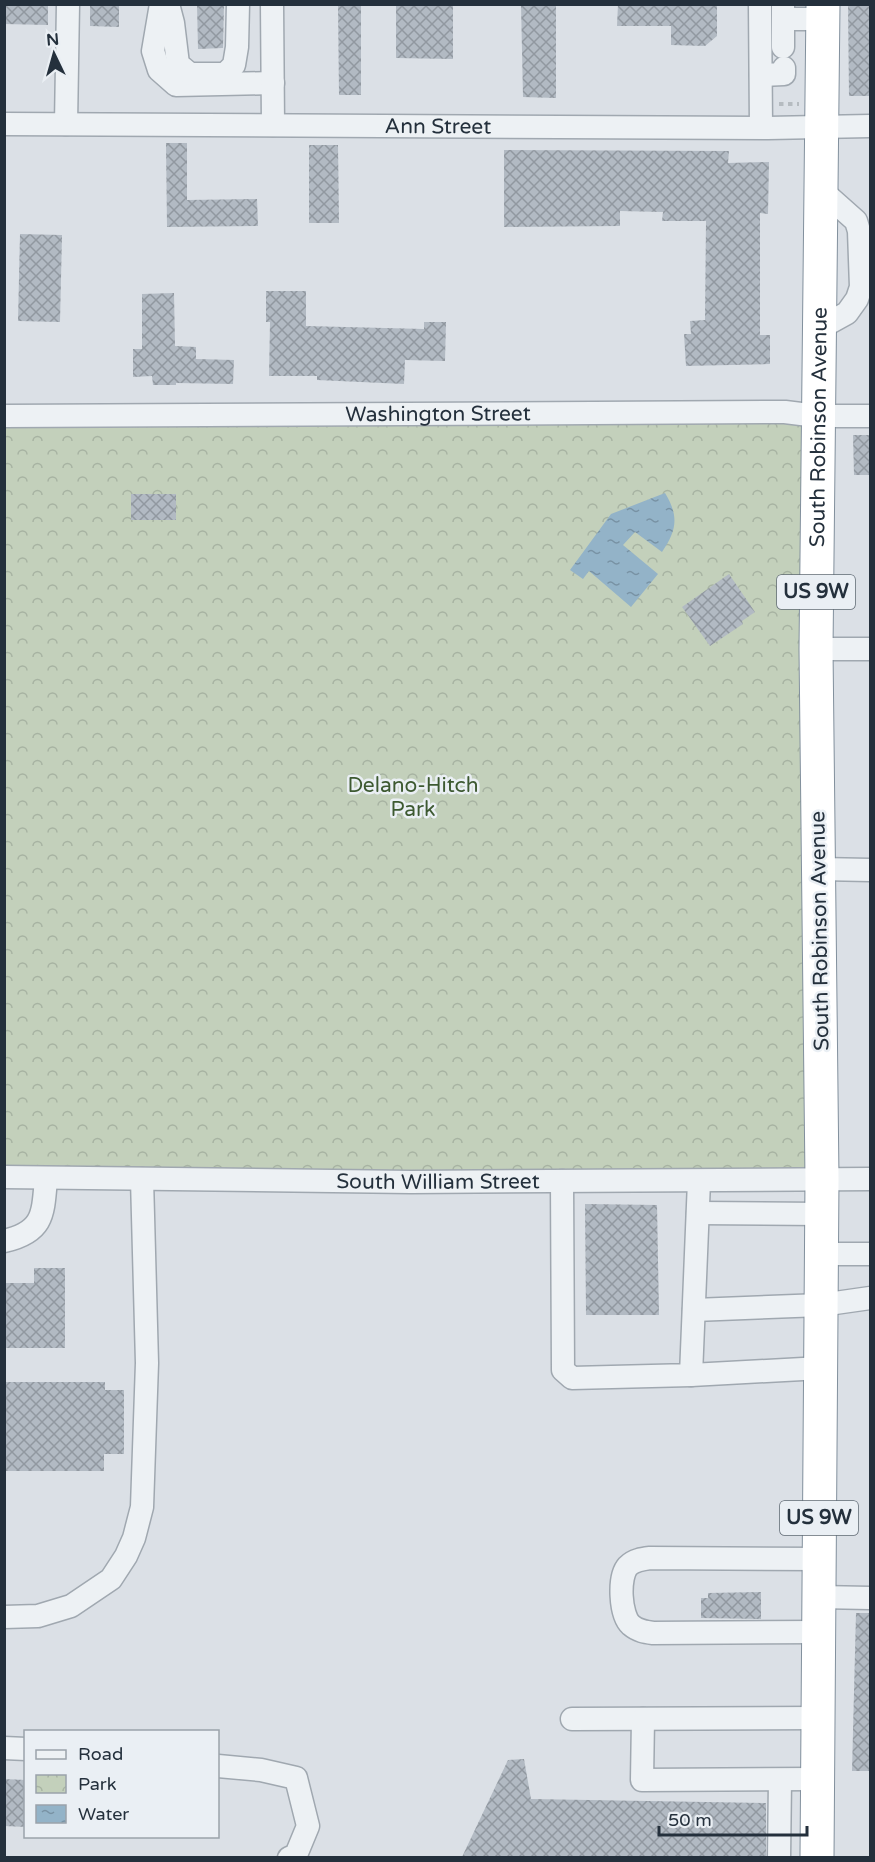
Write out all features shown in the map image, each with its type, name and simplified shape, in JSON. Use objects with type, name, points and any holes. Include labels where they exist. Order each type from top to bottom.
[{"type":"highway","name":"South Robinson Avenue","points":[[817,1857],[822,1179],[816,649],[823,12]]},
{"type":"street","points":[[66,124],[68,4]]},
{"type":"street","points":[[161,4],[153,51],[159,70],[177,85],[273,83]]},
{"type":"street","points":[[168,4],[173,23],[178,64],[190,74],[225,74],[234,65],[237,47],[237,4]]},
{"type":"street","points":[[272,4],[273,125]]},
{"type":"street","points":[[760,4],[761,128]]},
{"type":"street","points":[[761,75],[784,74],[783,12],[823,12]]},
{"type":"street","name":"Ann Street","points":[[4,124],[761,128],[870,126]]},
{"type":"street","name":"Washington Street","points":[[4,416],[785,412],[817,416],[870,416]]},
{"type":"street","points":[[816,649],[870,649]]},
{"type":"street","points":[[820,869],[870,870]]},
{"type":"street","name":"South William Street","points":[[4,1177],[562,1181],[870,1179]]},
{"type":"street","points":[[4,1241],[26,1236],[39,1222],[43,1211],[46,1178]]},
{"type":"street","points":[[4,1617],[38,1616],[71,1606],[111,1579],[126,1556],[134,1538],[142,1507],[147,1363],[142,1179]]},
{"type":"street","points":[[562,1181],[563,1370],[572,1378],[692,1375],[821,1368]]},
{"type":"street","points":[[692,1375],[699,1181]]},
{"type":"street","points":[[698,1213],[821,1215]]},
{"type":"street","points":[[821,1254],[870,1254]]},
{"type":"street","points":[[694,1310],[821,1305],[870,1298]]},
{"type":"street","points":[[818,1632],[654,1633],[640,1631],[629,1624],[624,1614],[622,1575],[636,1560],[650,1558],[819,1559]]},
{"type":"street","points":[[819,1597],[870,1598]]},
{"type":"street","points":[[572,1719],[818,1718]]},
{"type":"street","points":[[644,1719],[642,1780],[817,1779]]},
{"type":"street","points":[[4,1748],[24,1749]]},
{"type":"street","points":[[219,1766],[261,1770],[296,1778],[308,1826],[296,1856],[289,1857]]},
{"type":"street","points":[[779,1857],[780,1780]]},
{"type":"green space","name":"Delano-Hitch Park","points":[[5,416],[817,416],[822,1179],[5,1178]]},
{"type":"water","points":[[665,493],[673,509],[674,523],[671,537],[662,552],[635,532],[623,545],[658,574],[631,607],[589,571],[583,579],[570,570],[611,514]]},
{"type":"building","points":[[4,4],[48,4],[48,25],[4,24]]},
{"type":"building","points":[[90,4],[119,4],[119,27],[90,26]]},
{"type":"building","points":[[197,4],[224,4],[223,48],[198,49]]},
{"type":"building","points":[[338,4],[361,4],[361,95],[339,95]]},
{"type":"building","points":[[396,4],[453,4],[453,59],[396,58]]},
{"type":"building","points":[[521,4],[556,4],[556,98],[523,97]]},
{"type":"building","points":[[618,4],[717,4],[717,36],[705,46],[671,45],[671,26],[617,26]]},
{"type":"building","points":[[848,4],[870,4],[870,96],[849,96]]},
{"type":"building","points":[[166,143],[187,143],[187,200],[257,199],[258,226],[167,227]]},
{"type":"building","points":[[309,145],[338,145],[339,223],[309,223]]},
{"type":"building","points":[[504,150],[729,151],[728,163],[769,162],[768,214],[760,213],[760,335],[770,335],[770,364],[686,366],[684,334],[691,334],[690,321],[705,320],[706,221],[662,221],[663,212],[620,211],[620,226],[504,227]]},
{"type":"building","points":[[20,234],[62,235],[60,322],[18,321]]},
{"type":"building","points":[[266,291],[306,291],[306,326],[424,329],[424,322],[446,322],[445,361],[405,360],[404,384],[317,380],[317,376],[269,376],[270,322],[266,322]]},
{"type":"building","points":[[174,293],[175,346],[196,347],[196,359],[234,360],[233,384],[153,385],[152,376],[133,377],[133,349],[142,349],[142,294]]},
{"type":"building","points":[[853,435],[870,435],[870,475],[854,475]]},
{"type":"building","points":[[131,494],[176,494],[176,520],[131,520]]},
{"type":"building","points":[[729,574],[755,612],[742,621],[743,624],[710,646],[682,607]]},
{"type":"building","points":[[585,1204],[657,1205],[659,1315],[586,1315]]},
{"type":"building","points":[[34,1268],[65,1268],[65,1348],[4,1348],[4,1283],[34,1283]]},
{"type":"building","points":[[4,1382],[105,1382],[105,1390],[124,1390],[124,1454],[104,1454],[104,1471],[4,1471]]},
{"type":"building","points":[[761,1592],[761,1619],[701,1618],[701,1598],[708,1598],[708,1593]]},
{"type":"building","points":[[856,1613],[870,1613],[870,1771],[852,1771]]},
{"type":"building","points":[[524,1759],[531,1799],[766,1803],[766,1857],[462,1857],[508,1760]]},
{"type":"building","points":[[4,1779],[24,1780],[24,1827],[4,1826]]}]
